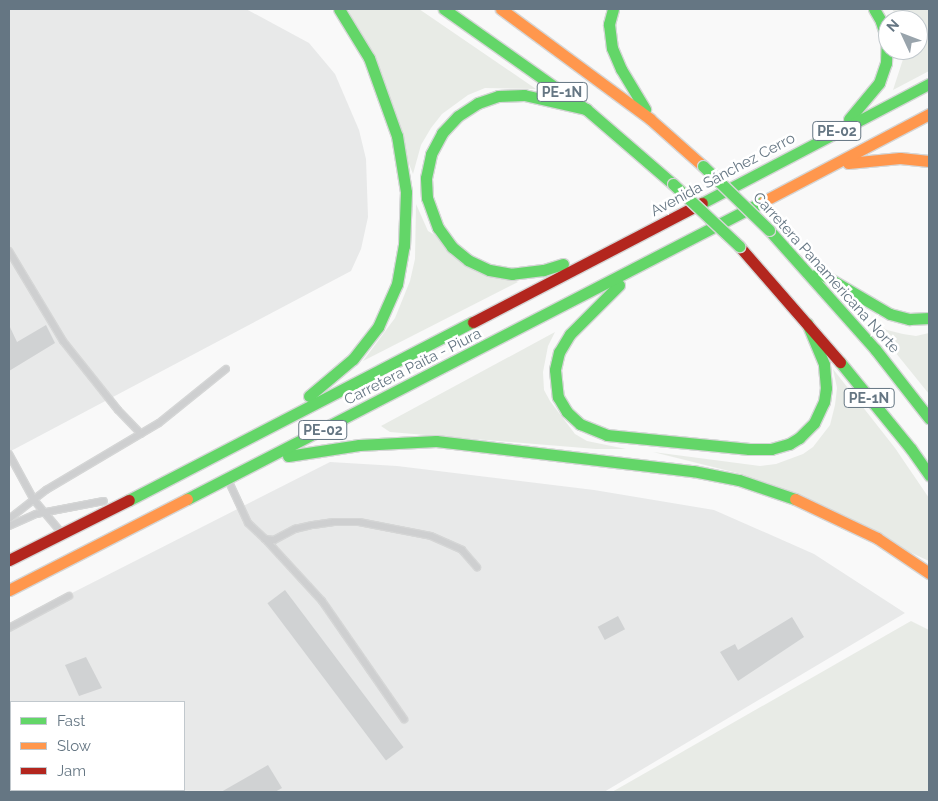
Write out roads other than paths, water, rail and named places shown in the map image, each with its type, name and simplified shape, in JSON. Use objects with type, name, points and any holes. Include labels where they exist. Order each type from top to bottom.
[{"type":"highway","points":[[259,434],[333,378],[368,341],[389,305],[402,265],[406,192],[397,136],[379,81],[369,58],[339,9]]},
{"type":"highway","name":"PE-1N","points":[[444,9],[586,109],[673,184],[739,246],[807,323],[911,449],[929,475]]},
{"type":"highway","name":"Carretera Panamericana Norte","points":[[501,9],[650,119],[703,166],[798,260],[875,349],[929,418]]},
{"type":"highway","points":[[613,9],[609,24],[612,48],[621,68],[650,119]]},
{"type":"highway","points":[[838,131],[870,96],[884,72],[887,40],[881,21],[874,9]]},
{"type":"highway","name":"Avenida Sánchez Cerro","points":[[611,250],[929,84]]},
{"type":"highway","points":[[586,109],[524,95],[498,96],[478,102],[458,116],[436,143],[426,178],[427,198],[438,228],[452,248],[468,260],[489,270],[512,274],[527,273],[611,250]]},
{"type":"highway","name":"PE-02","points":[[832,166],[929,114]]},
{"type":"highway","points":[[832,166],[887,159],[929,161]]},
{"type":"highway","name":"Carretera Paita - Piura","points":[[9,590],[832,166]]},
{"type":"highway","name":"Carretera Paita - Piura","points":[[9,560],[259,434],[611,250]]},
{"type":"highway","points":[[798,260],[877,308],[899,317],[929,318]]},
{"type":"highway","points":[[636,268],[570,334],[556,360],[554,378],[562,404],[580,424],[596,432],[749,449],[771,449],[789,444],[799,438],[814,423],[824,402],[826,388],[824,364],[807,323]]},
{"type":"highway","points":[[264,460],[359,446],[436,441],[693,471],[739,480],[804,502],[877,538],[929,573]]},
{"type":"lane","points":[[9,251],[63,341],[118,410],[140,434]]},
{"type":"lane","points":[[9,519],[34,500],[140,434],[187,402],[226,369]]},
{"type":"lane","points":[[9,454],[12,466],[34,500],[63,533]]},
{"type":"lane","points":[[227,479],[248,523],[322,601],[404,719]]},
{"type":"lane","points":[[9,526],[43,512],[139,495]]},
{"type":"lane","points":[[265,539],[274,540],[296,529],[313,525],[334,522],[359,522],[431,536],[462,550],[477,567]]},
{"type":"lane","points":[[9,628],[69,596]]}]
